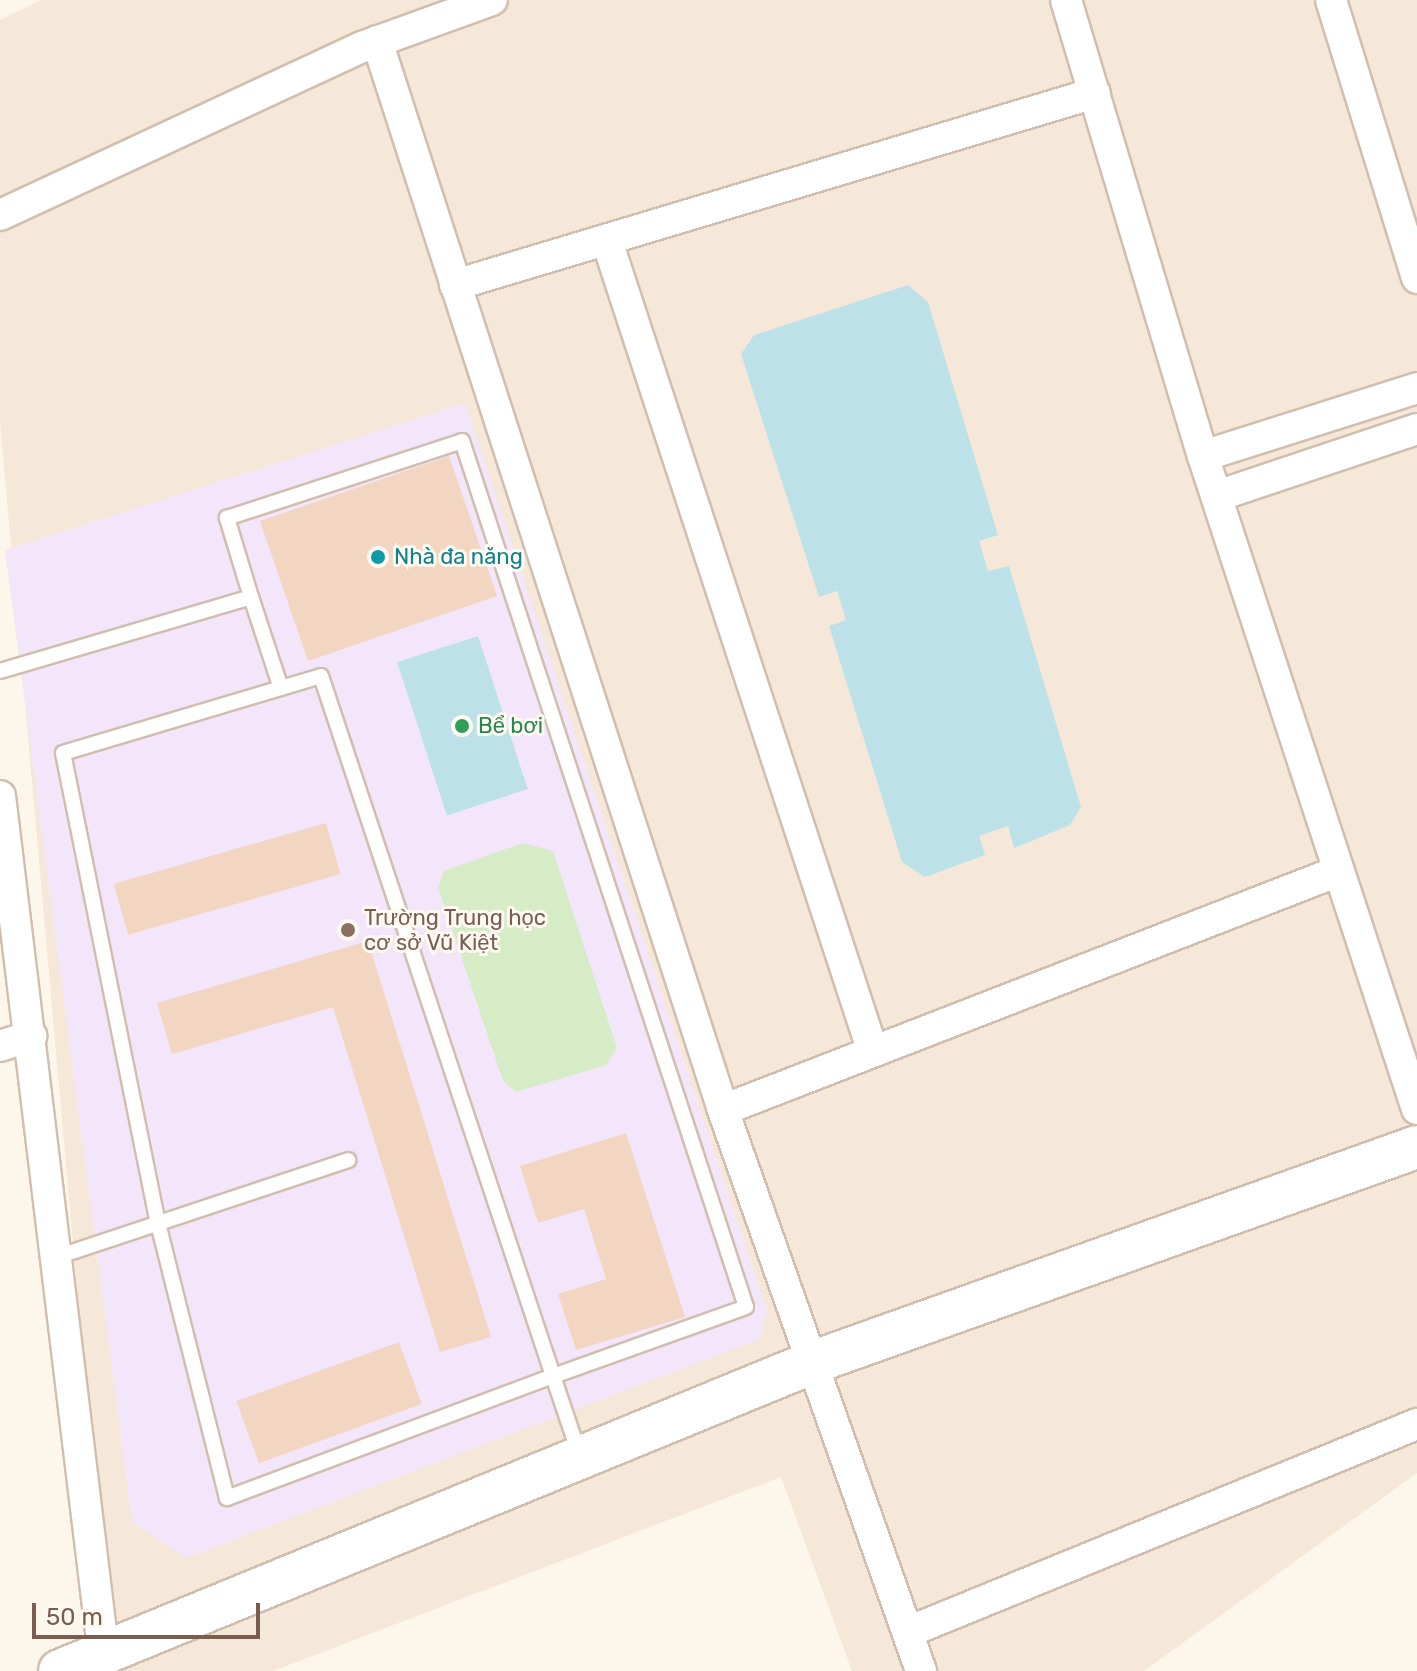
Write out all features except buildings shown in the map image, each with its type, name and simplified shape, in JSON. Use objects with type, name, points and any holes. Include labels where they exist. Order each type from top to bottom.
[{"type":"street","points":[[0,215],[377,41],[492,0]]},
{"type":"street","points":[[1066,0],[1203,456],[1336,872],[1417,1109]]},
{"type":"street","points":[[1331,0],[1417,278]]},
{"type":"street","points":[[377,41],[723,1110],[921,1671]]},
{"type":"street","points":[[455,285],[1095,93]]},
{"type":"street","points":[[607,241],[872,1049]]},
{"type":"street","points":[[1203,456],[1417,388]]},
{"type":"street","points":[[1217,496],[1417,429]]},
{"type":"street","points":[[0,796],[103,1648]]},
{"type":"street","points":[[723,1110],[872,1049],[1336,872]]},
{"type":"street","points":[[0,1046],[31,1036]]},
{"type":"street","points":[[60,1671],[103,1648],[811,1363],[1417,1147]]},
{"type":"street","points":[[908,1632],[1417,1424]]},
{"type":"lane","points":[[281,688],[227,518],[462,441],[746,1307],[553,1376],[227,1498],[158,1224],[63,753],[281,688],[321,676],[553,1376],[580,1456]]},
{"type":"lane","points":[[0,671],[251,597]]},
{"type":"lane","points":[[57,1257],[348,1160]]},
{"type":"shaded area","points":[[41,0],[1417,0],[1417,1473],[1144,1671],[852,1671],[781,1477],[273,1671],[111,1671],[0,422],[0,20]]},
{"type":"shaded area","name":"Trường Trung học cơ sở Vũ Kiệt","points":[[465,403],[767,1311],[760,1339],[186,1558],[132,1522],[5,550]]},
{"type":"green space","points":[[523,843],[553,851],[617,1048],[606,1065],[516,1092],[503,1081],[438,887],[444,871]]},
{"type":"water","points":[[908,285],[928,302],[998,535],[979,541],[988,571],[1009,566],[1081,807],[1070,825],[1014,848],[1008,826],[979,836],[985,855],[925,877],[902,862],[829,626],[846,620],[837,591],[819,597],[741,354],[754,335]]},
{"type":"water","name":"Bể bơi","points":[[478,636],[528,789],[447,815],[397,662]]},
{"type":"place","name":"Nhà đa năng","points":[[378,557]]},
{"type":"place","name":"Bể bơi","points":[[462,726]]},
{"type":"place","name":"Trường Trung học cơ sở Vũ Kiệt","points":[[348,930]]}]
